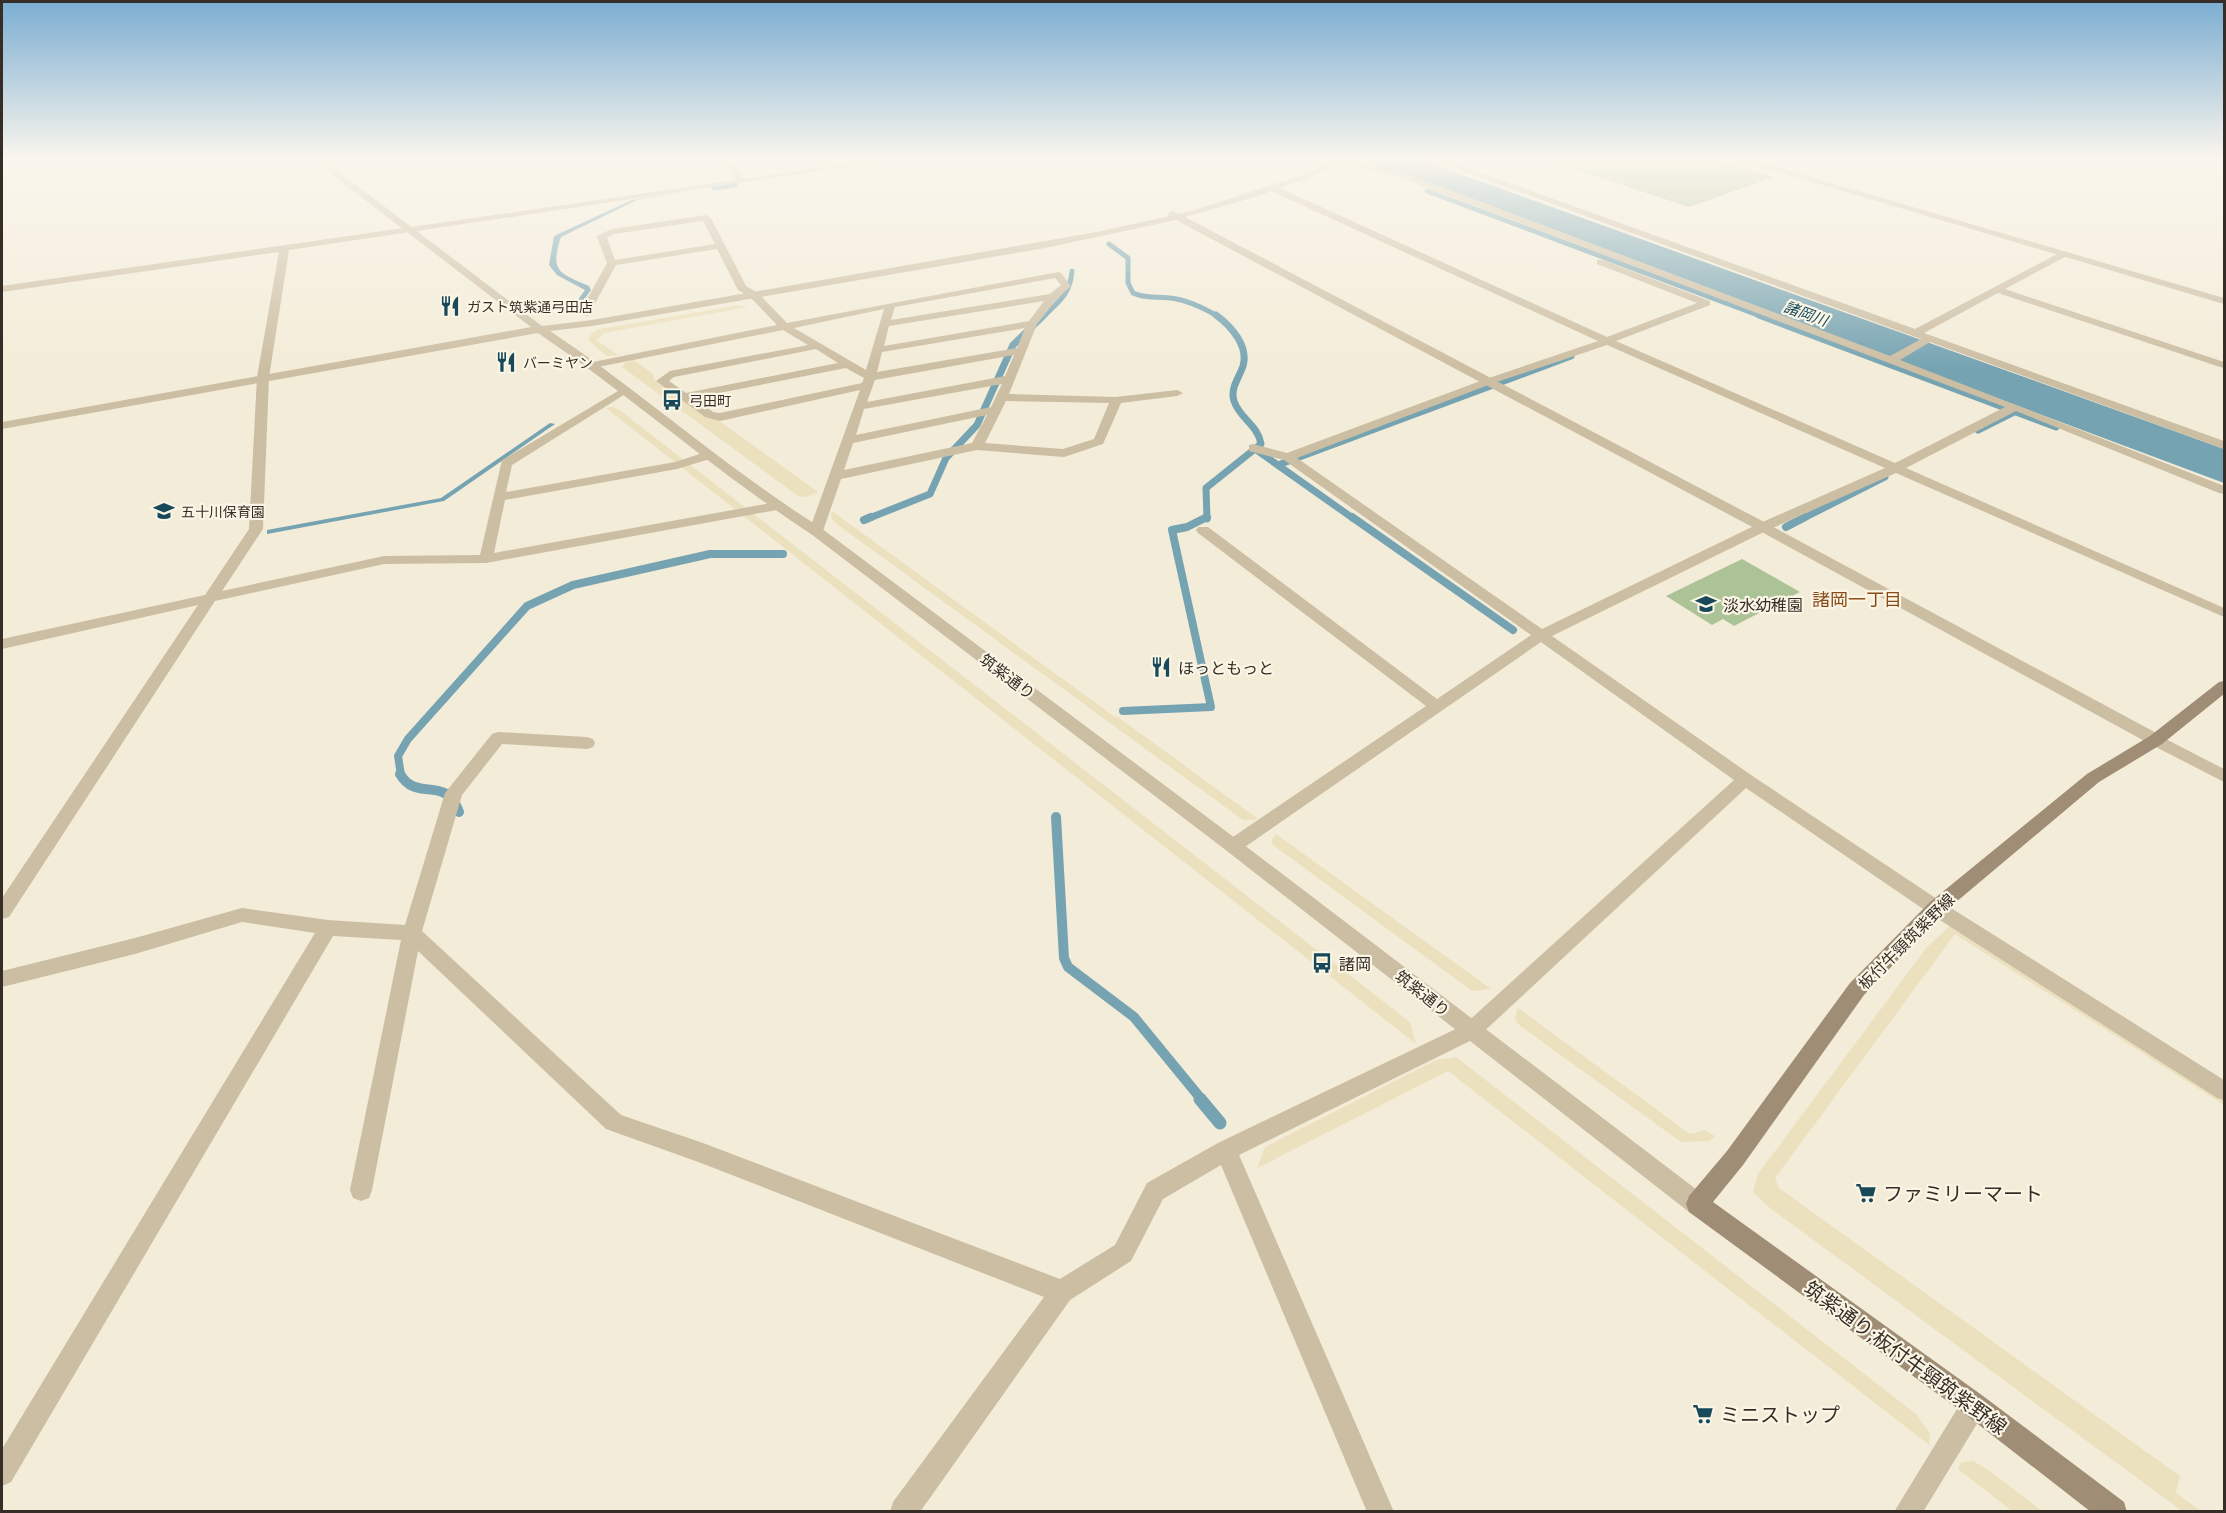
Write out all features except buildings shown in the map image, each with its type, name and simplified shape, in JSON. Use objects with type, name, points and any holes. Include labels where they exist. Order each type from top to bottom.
[{"type":"main road","name":"板付牛頸筑紫野線","points":[[1697,1204],[1735,1158],[1857,989],[1936,908],[2093,778],[2156,740],[2224,686]]},
{"type":"main road","name":"筑紫通り;板付牛頸筑紫野線","points":[[1697,1204],[1974,1405],[2114,1512]]},
{"type":"street","name":"筑紫通り","points":[[406,228],[540,329],[593,365],[623,391],[777,506],[816,531],[1233,846],[1697,1204]]},
{"type":"street","points":[[2,289],[425,228]]},
{"type":"street","points":[[584,314],[612,263],[602,237],[612,232],[641,228]]},
{"type":"street","points":[[711,228],[742,288],[754,295],[784,326],[848,364],[868,381]]},
{"type":"street","points":[[540,329],[584,314],[1098,228]]},
{"type":"street","points":[[2,426],[263,377],[540,329],[592,323],[1046,246],[1118,228]]},
{"type":"street","points":[[1197,228],[1763,527],[2224,776]]},
{"type":"street","points":[[1359,228],[1607,340],[2224,613]]},
{"type":"street","points":[[1513,228],[1531,235]]},
{"type":"street","points":[[1541,228],[2015,407],[2224,490]]},
{"type":"street","points":[[1622,228],[2224,445]]},
{"type":"street","points":[[1970,228],[2224,301]]},
{"type":"street","points":[[612,263],[721,246]]},
{"type":"street","points":[[2,912],[256,529],[263,377],[284,249]]},
{"type":"street","points":[[1914,334],[2062,255]]},
{"type":"street","points":[[1288,457],[1706,303],[1586,256]]},
{"type":"street","points":[[593,365],[890,305],[1059,275],[1066,285],[1053,297],[1032,324],[1002,397],[977,446]]},
{"type":"street","points":[[1998,290],[2224,364]]},
{"type":"street","points":[[884,324],[1053,297]]},
{"type":"street","points":[[816,531],[868,381],[890,305]]},
{"type":"street","points":[[877,350],[1032,324]]},
{"type":"street","points":[[1891,360],[1928,339]]},
{"type":"street","points":[[817,346],[670,374],[662,381],[709,415],[720,417],[868,381],[1022,350]]},
{"type":"street","points":[[684,397],[848,364]]},
{"type":"street","points":[[859,407],[1008,379]]},
{"type":"street","points":[[486,559],[506,463],[623,391]]},
{"type":"street","points":[[1002,397],[1116,400],[1177,393]]},
{"type":"street","points":[[835,476],[977,446],[1064,453],[1099,441],[1116,400]]},
{"type":"street","points":[[1233,846],[1540,636],[1763,527],[1896,468],[2015,407]]},
{"type":"street","points":[[848,440],[995,410]]},
{"type":"street","points":[[1253,448],[1288,457],[1745,779],[1936,908],[2224,1091]]},
{"type":"street","points":[[499,496],[677,465],[709,455]]},
{"type":"street","points":[[2,644],[384,560],[486,559],[777,506]]},
{"type":"street","points":[[1203,530],[1436,706]]},
{"type":"street","points":[[361,1190],[412,933],[454,793],[498,738],[587,742]]},
{"type":"street","points":[[903,1512],[1062,1292],[1123,1253],[1155,1191],[1226,1150],[1471,1031],[1745,779]]},
{"type":"street","points":[[2,979],[135,946],[242,915],[327,928],[412,933],[614,1122],[703,1153],[1062,1292]]},
{"type":"street","points":[[2,1473],[327,928]]},
{"type":"street","points":[[1226,1150],[1381,1512]]},
{"type":"street","points":[[1907,1512],[1974,1405]]},
{"type":"green space","points":[[1742,559],[1800,592],[1734,626],[1723,619],[1712,625],[1666,596]]},
{"type":"shaded area","points":[[740,305],[748,307],[604,333],[596,340],[618,355],[607,356],[588,340],[592,333],[599,329]]},
{"type":"shaded area","points":[[634,360],[653,374],[654,380],[707,417],[718,420],[818,492],[806,497],[798,496],[622,367],[626,362]]},
{"type":"shaded area","points":[[606,408],[618,409],[1410,1022],[1416,1044]]},
{"type":"shaded area","points":[[832,511],[1258,819],[1243,820],[834,522],[831,517]]},
{"type":"shaded area","points":[[1276,834],[1491,989],[1472,991],[1273,845],[1272,840]]},
{"type":"shaded area","points":[[1951,925],[2224,1097],[2224,1105],[1955,934],[1775,1178],[1779,1188],[2180,1476],[2176,1493],[2201,1511],[2182,1511],[1770,1208],[1753,1192],[1758,1174],[1927,947]]},
{"type":"shaded area","points":[[1518,1008],[1690,1134],[1705,1130],[1715,1136],[1709,1141],[1681,1142],[1519,1025],[1515,1018]]},
{"type":"shaded area","points":[[1456,1057],[1916,1414],[1930,1434],[1929,1445],[1448,1071],[1257,1168],[1265,1147],[1436,1060]]},
{"type":"shaded area","points":[[1973,1461],[2042,1511],[2012,1511],[1958,1469],[1961,1462]]},
{"type":"water","points":[[572,228],[580,228],[561,237],[556,257],[559,269],[564,274],[589,286],[591,290],[581,304],[575,304],[585,290],[557,275],[549,265],[554,236]]},
{"type":"water","name":"諸岡川","points":[[1541,228],[1609,228],[2224,449],[2224,483]]},
{"type":"water","points":[[550,423],[555,424],[444,501],[267,534],[267,530],[441,498]]},
{"type":"waterway","points":[[1525,228],[1763,317]]},
{"type":"waterway","points":[[1109,244],[1128,258],[1128,283],[1133,293],[1183,301],[1217,316]]},
{"type":"waterway","points":[[1043,317],[1066,292],[1072,271]]},
{"type":"waterway","points":[[867,519],[930,494],[946,458],[977,425],[1013,345],[1044,315]]},
{"type":"waterway","points":[[1759,315],[2056,427]]},
{"type":"waterway","points":[[1207,517],[1206,488],[1261,444],[1256,432],[1240,413],[1234,401],[1234,387],[1244,359],[1241,344],[1233,331],[1217,316]]},
{"type":"waterway","points":[[1278,465],[1571,356]]},
{"type":"waterway","points":[[1978,430],[2014,412]]},
{"type":"waterway","points":[[1255,449],[1354,519]]},
{"type":"waterway","points":[[1802,519],[1885,477]]},
{"type":"waterway","points":[[864,520],[871,517]]},
{"type":"waterway","points":[[1123,711],[1211,707],[1172,530],[1187,527],[1207,517]]},
{"type":"waterway","points":[[1352,517],[1513,630]]},
{"type":"waterway","points":[[1786,527],[1805,517]]},
{"type":"waterway","points":[[401,775],[398,756],[408,739],[527,606],[573,585],[710,554],[783,554]]},
{"type":"waterway","points":[[400,774],[414,787],[446,794],[459,812]]},
{"type":"waterway","points":[[1056,817],[1064,958],[1068,967],[1134,1017],[1202,1100]]},
{"type":"waterway","points":[[1200,1099],[1220,1123]]},
{"type":"place","name":"ガスト筑紫通弓田店","points":[[450,306]]},
{"type":"place","name":"バーミヤン","points":[[506,362]]},
{"type":"place","name":"弓田町","points":[[672,400]]},
{"type":"place","name":"五十川保育園","points":[[164,511]]},
{"type":"place","name":"淡水幼稚園","points":[[1706,604]]},
{"type":"place","name":"ほっともっと","points":[[1161,667]]},
{"type":"place","name":"諸岡","points":[[1322,963]]},
{"type":"place","name":"ファミリーマート","points":[[1866,1193]]},
{"type":"place","name":"ミニストップ","points":[[1703,1414]]},
{"type":"district","name":"諸岡一丁目","points":[[1857,599]]}]
